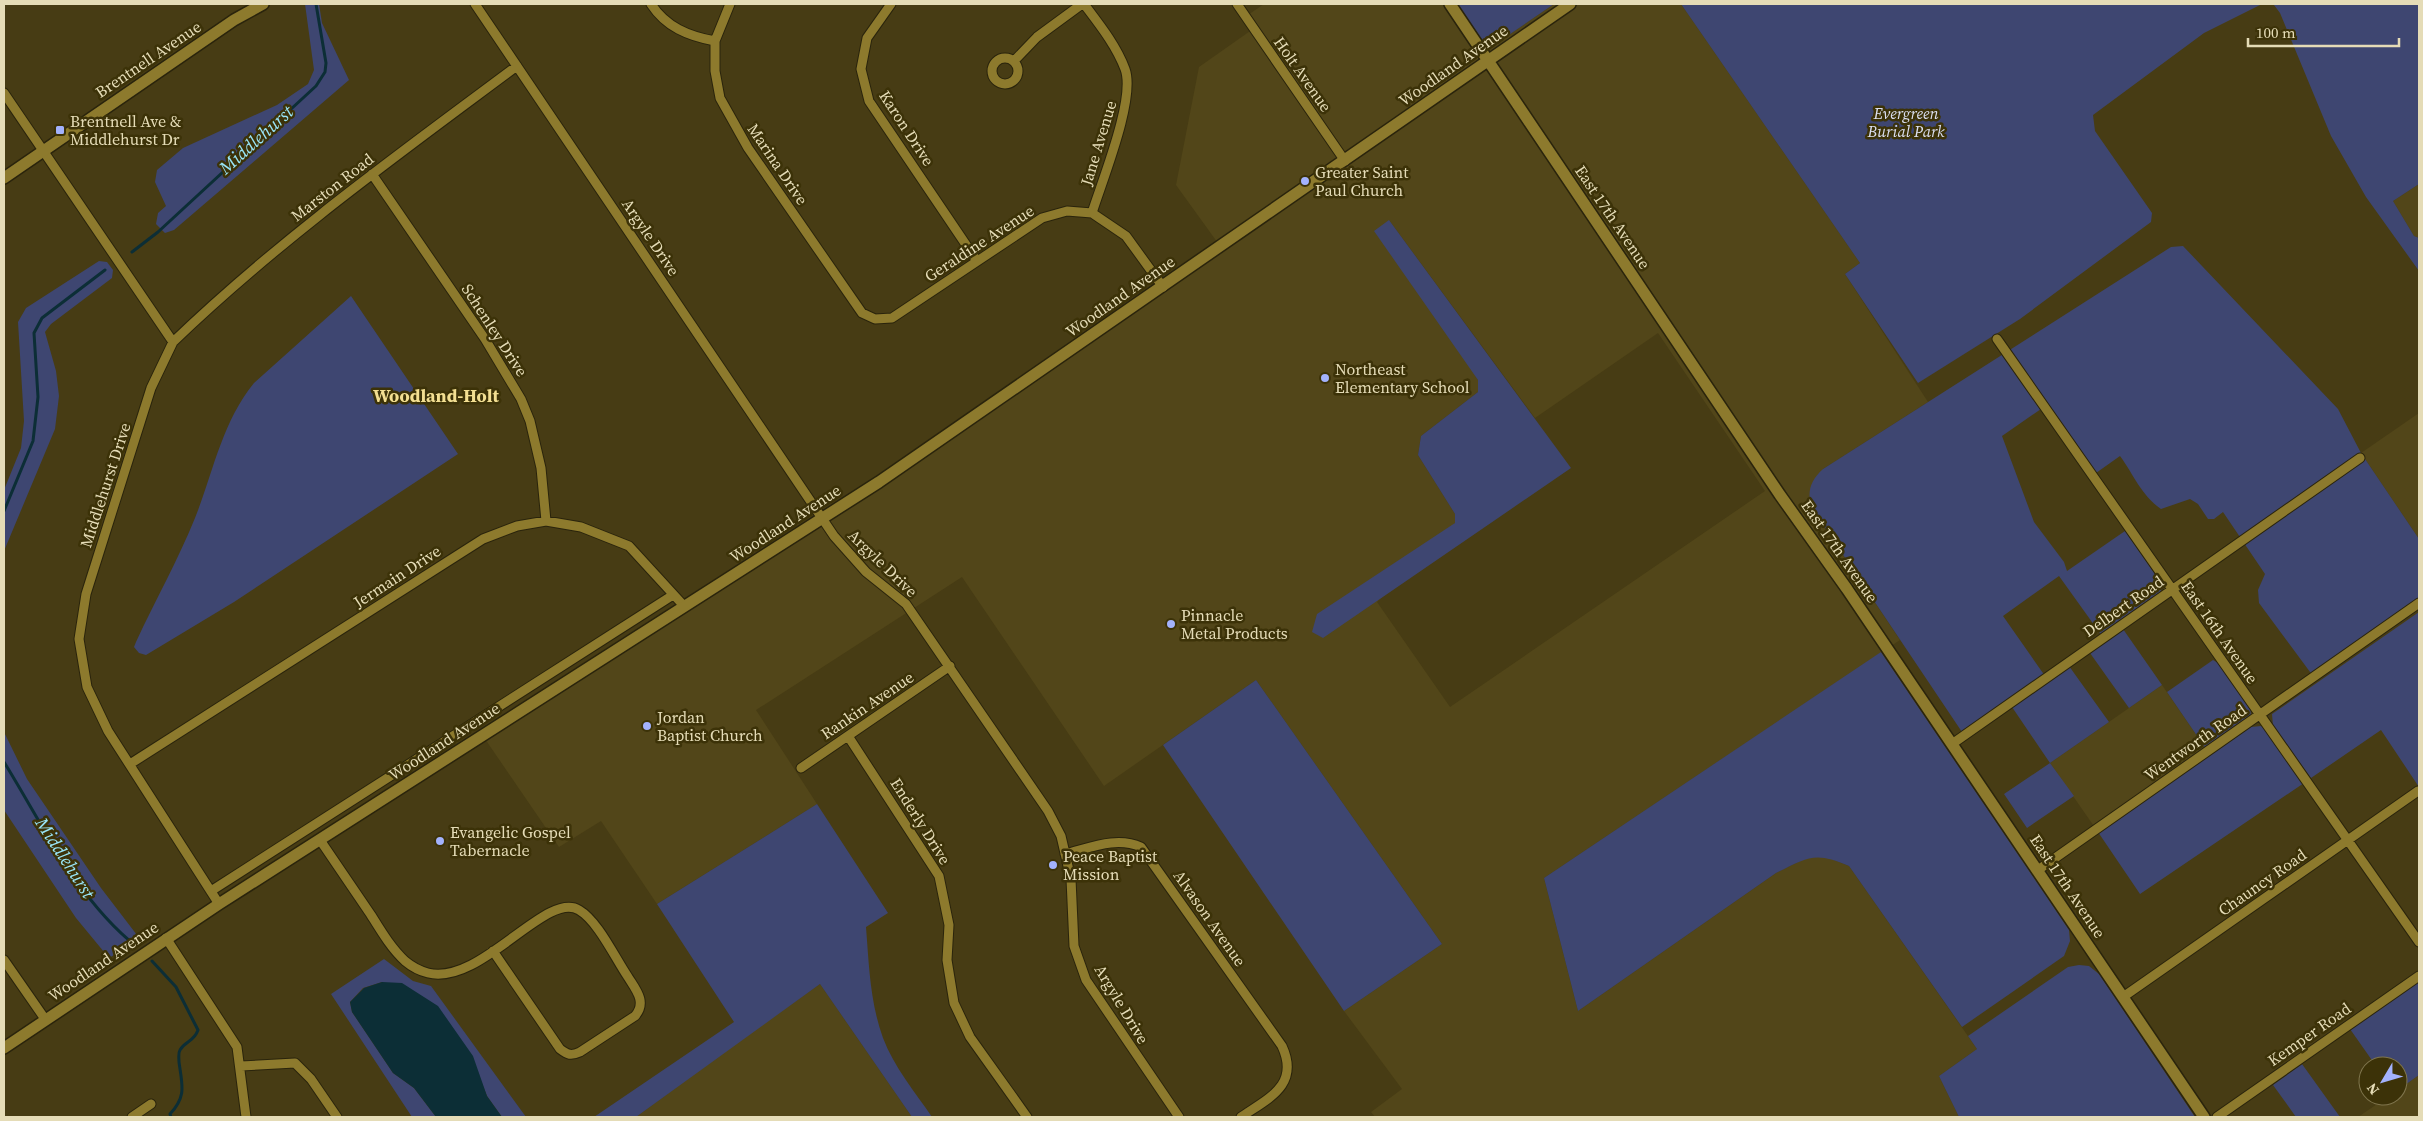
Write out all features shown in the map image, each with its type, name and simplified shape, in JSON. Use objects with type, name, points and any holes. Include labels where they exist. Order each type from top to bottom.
[{"type":"street","name":"Brentnell Avenue","points":[[4,178],[234,20],[263,4]]},
{"type":"street","name":"Argyle Drive","points":[[475,4],[834,536],[866,572],[906,604],[1048,811],[1061,836],[1071,879],[1074,946],[1086,980],[1179,1117]]},
{"type":"street","points":[[651,4],[663,20],[673,28],[697,37],[715,41]]},
{"type":"street","name":"Marina Drive","points":[[730,4],[715,41],[715,71],[720,98],[733,125],[853,302],[862,313],[875,319]]},
{"type":"street","name":"Karon Drive","points":[[891,4],[867,38],[861,69],[869,100],[977,261]]},
{"type":"street","points":[[1014,61],[1038,37],[1083,4]]},
{"type":"street","name":"Jane Avenue","points":[[1083,4],[1111,42],[1126,70],[1127,102],[1092,213]]},
{"type":"street","name":"Holt Avenue","points":[[1236,4],[1345,161]]},
{"type":"street","name":"East 17th Avenue","points":[[1450,4],[1780,495],[1847,589],[2204,1117]]},
{"type":"street","name":"Woodland Avenue","points":[[4,1048],[166,938],[822,518],[997,402],[1570,4]]},
{"type":"street","name":"Marston Road","points":[[172,342],[226,290],[372,174],[517,66]]},
{"type":"street","points":[[4,93],[172,342]]},
{"type":"street","name":"Schenley Drive","points":[[372,174],[485,339],[521,399],[530,421],[541,468],[546,521]]},
{"type":"street","name":"Geraldine Avenue","points":[[875,319],[892,318],[1042,218],[1067,211],[1092,213],[1126,236],[1163,287]]},
{"type":"street","name":"East 16th Avenue","points":[[1997,339],[2419,942]]},
{"type":"street","name":"Middlehurst Drive","points":[[172,342],[151,388],[100,547],[86,594],[79,639],[87,687],[108,731],[219,904]]},
{"type":"street","name":"Delbert Road","points":[[1952,744],[2360,458]]},
{"type":"street","name":"Jermain Drive","points":[[130,764],[484,539],[517,526],[546,521],[581,527],[629,546],[684,606]]},
{"type":"street","points":[[211,891],[673,594]]},
{"type":"street","name":"Wentworth Road","points":[[2038,870],[2419,603]]},
{"type":"street","name":"Rankin Avenue","points":[[801,768],[950,666]]},
{"type":"street","name":"Enderly Drive","points":[[848,736],[939,876],[949,925],[947,960],[954,1004],[970,1036],[1027,1117]]},
{"type":"street","name":"Chauncy Road","points":[[2123,997],[2418,791]]},
{"type":"street","points":[[320,840],[397,953],[406,962],[417,968],[438,974],[458,971],[493,952],[546,914],[561,907],[570,906],[582,912],[594,925],[637,992],[642,1004],[635,1016],[573,1055],[567,1055],[560,1049],[493,952]]},
{"type":"street","name":"Alvason Avenue","points":[[1065,854],[1114,841],[1128,841],[1141,847],[1282,1046],[1288,1060],[1287,1075],[1281,1087],[1272,1096],[1242,1117]]},
{"type":"street","points":[[166,938],[232,1038],[241,1066],[246,1117]]},
{"type":"street","points":[[4,960],[45,1019]]},
{"type":"street","name":"Kemper Road","points":[[2217,1117],[2419,976]]},
{"type":"street","points":[[241,1066],[295,1064],[311,1079],[337,1117]]},
{"type":"street","points":[[132,1117],[151,1104]]},
{"type":"shaded area","points":[[1264,4],[1456,4],[1497,43],[1554,4],[1681,4],[1860,263],[1845,274],[1928,402],[1823,469],[1811,507],[1900,640],[1544,878],[1578,1011],[1776,873],[1808,857],[1827,857],[1849,866],[1977,1049],[1939,1076],[1959,1117],[1375,1117],[1371,1112],[1402,1089],[1344,1011],[1442,944],[1256,680],[1104,786],[962,577],[756,710],[817,804],[657,904],[601,821],[559,847],[483,736],[890,475],[1220,246],[1176,185],[1199,67],[1253,29],[1245,17]],"holes":[[[1389,220],[1535,418],[1658,333],[1765,491],[1450,707],[1377,602],[1455,523],[1455,514],[1418,455],[1421,436],[1478,392],[1478,380]]]},
{"type":"shaded area","points":[[2419,184],[2419,238],[2414,236],[2393,201]]},
{"type":"shaded area","points":[[2419,413],[2419,539],[2361,453]]},
{"type":"shaded area","points":[[2162,685],[2210,755],[2098,832],[2050,763]]},
{"type":"shaded area","points":[[382,982],[402,983],[438,1006],[473,1056],[487,1096],[502,1117],[436,1117],[414,1088],[393,1073],[352,1012],[350,1002],[364,988]]},
{"type":"shaded area","points":[[820,984],[912,1117],[636,1117],[745,1037]]},
{"type":"shaded area","points":[[2419,1075],[2419,1117],[2358,1117],[2374,1106],[2408,1106],[2408,1083]]},
{"type":"green space","points":[[305,4],[319,4],[322,23],[349,80],[174,230],[165,233],[156,224],[158,213],[166,206],[155,182],[157,170],[183,148],[277,105],[308,84],[314,70]]},
{"type":"green space","points":[[1456,4],[1554,4],[1497,43],[1489,44],[1477,36]]},
{"type":"green space","name":"Evergreen Burial Park","points":[[1681,4],[2262,4],[2204,33],[2093,115],[2095,131],[2152,213],[2151,222],[2020,319],[1918,383],[1845,274],[1860,263]]},
{"type":"green space","points":[[2264,4],[2419,4],[2419,184],[2393,201],[2414,236],[2419,238],[2419,271],[2366,197],[2331,136],[2280,13],[2274,5]]},
{"type":"green space","points":[[1389,220],[1571,468],[1323,638],[1312,632],[1317,614],[1455,523],[1455,514],[1418,455],[1421,436],[1478,392],[1478,380],[1374,231]]},
{"type":"green space","points":[[2183,246],[2338,409],[2361,453],[2419,539],[2419,600],[2313,676],[2259,603],[2258,590],[2265,574],[2223,512],[2214,519],[2208,519],[2198,504],[2190,499],[2161,509],[2143,491],[2120,456],[2096,473],[2015,362],[2010,366],[2041,409],[2002,436],[2034,522],[2064,562],[2067,571],[2125,531],[2161,583],[2162,589],[2158,595],[2102,636],[2059,576],[2003,616],[2045,676],[1962,732],[1811,507],[1809,495],[1813,481],[1823,469],[2171,247]]},
{"type":"green space","points":[[99,261],[107,262],[113,270],[112,278],[51,324],[45,332],[56,371],[59,396],[55,429],[4,551],[4,490],[21,448],[24,421],[18,322],[26,308]]},
{"type":"green space","points":[[351,296],[458,454],[234,602],[146,655],[139,653],[134,647],[136,642],[188,534],[219,448],[243,398],[254,383]]},
{"type":"green space","points":[[2419,612],[2419,787],[2381,730],[2311,778],[2273,726],[2272,714]]},
{"type":"green space","points":[[2123,629],[2162,685],[2129,708],[2090,653]]},
{"type":"green space","points":[[1881,652],[2069,930],[2070,941],[2064,956],[1962,1027],[1849,866],[1819,857],[1804,860],[1776,873],[1578,1011],[1544,878]]},
{"type":"green space","points":[[2213,660],[2218,663],[2250,708],[2251,715],[2248,720],[2206,749],[2167,692]]},
{"type":"green space","points":[[2069,666],[2109,722],[2050,763],[2012,707]]},
{"type":"green space","points":[[1256,680],[1442,944],[1344,1011],[1163,745]]},
{"type":"green space","points":[[2261,726],[2304,783],[2140,894],[2098,832],[2251,727]]},
{"type":"green space","points":[[4,732],[27,779],[101,888],[140,939],[109,958],[76,918],[4,810]]},
{"type":"green space","points":[[2050,763],[2074,796],[2027,828],[2004,794]]},
{"type":"green space","points":[[817,804],[888,913],[866,927],[875,1011],[883,1038],[893,1059],[932,1117],[912,1117],[820,984],[636,1117],[594,1117],[734,1022],[657,904]]},
{"type":"green space","points":[[384,959],[413,981],[431,986],[526,1117],[502,1117],[487,1096],[481,1081],[382,982],[363,988],[350,1002],[352,1012],[393,1073],[414,1088],[436,1117],[412,1117],[331,994]]},
{"type":"green space","points":[[2089,966],[2099,974],[2195,1117],[1959,1117],[1939,1076],[1977,1049],[1968,1036],[2068,967]]},
{"type":"green space","points":[[2419,981],[2419,1075],[2408,1083],[2408,1056],[2369,1056],[2350,1029]]},
{"type":"green space","points":[[2302,1064],[2340,1117],[2296,1117],[2273,1085]]},
{"type":"waterway","name":"Middlehurst","points":[[132,252],[158,232],[316,86],[325,72],[326,63],[316,4]]},
{"type":"waterway","name":"Middlehurst","points":[[4,511],[33,441],[38,397],[34,333],[42,318],[105,270]]},
{"type":"waterway","name":"Middlehurst","points":[[4,762],[47,836],[79,884],[115,927],[136,946]]},
{"type":"waterway","name":"Middlehurst","points":[[152,961],[176,987],[198,1030],[194,1037],[179,1051],[182,1090],[179,1102],[170,1114],[171,1117]]},
{"type":"place","name":"Brentnell Ave & Middlehurst Dr","points":[[60,130]]},
{"type":"place","name":"Greater Saint Paul Church","points":[[1305,181]]},
{"type":"place","name":"Northeast Elementary School","points":[[1325,378]]},
{"type":"place","name":"Pinnacle Metal Products","points":[[1171,624]]},
{"type":"place","name":"Jordan Baptist Church","points":[[647,726]]},
{"type":"place","name":"Evangelic Gospel Tabernacle","points":[[440,841]]},
{"type":"place","name":"Peace Baptist Mission","points":[[1053,865]]},
{"type":"district","name":"Woodland-Holt","points":[[436,396]]}]
